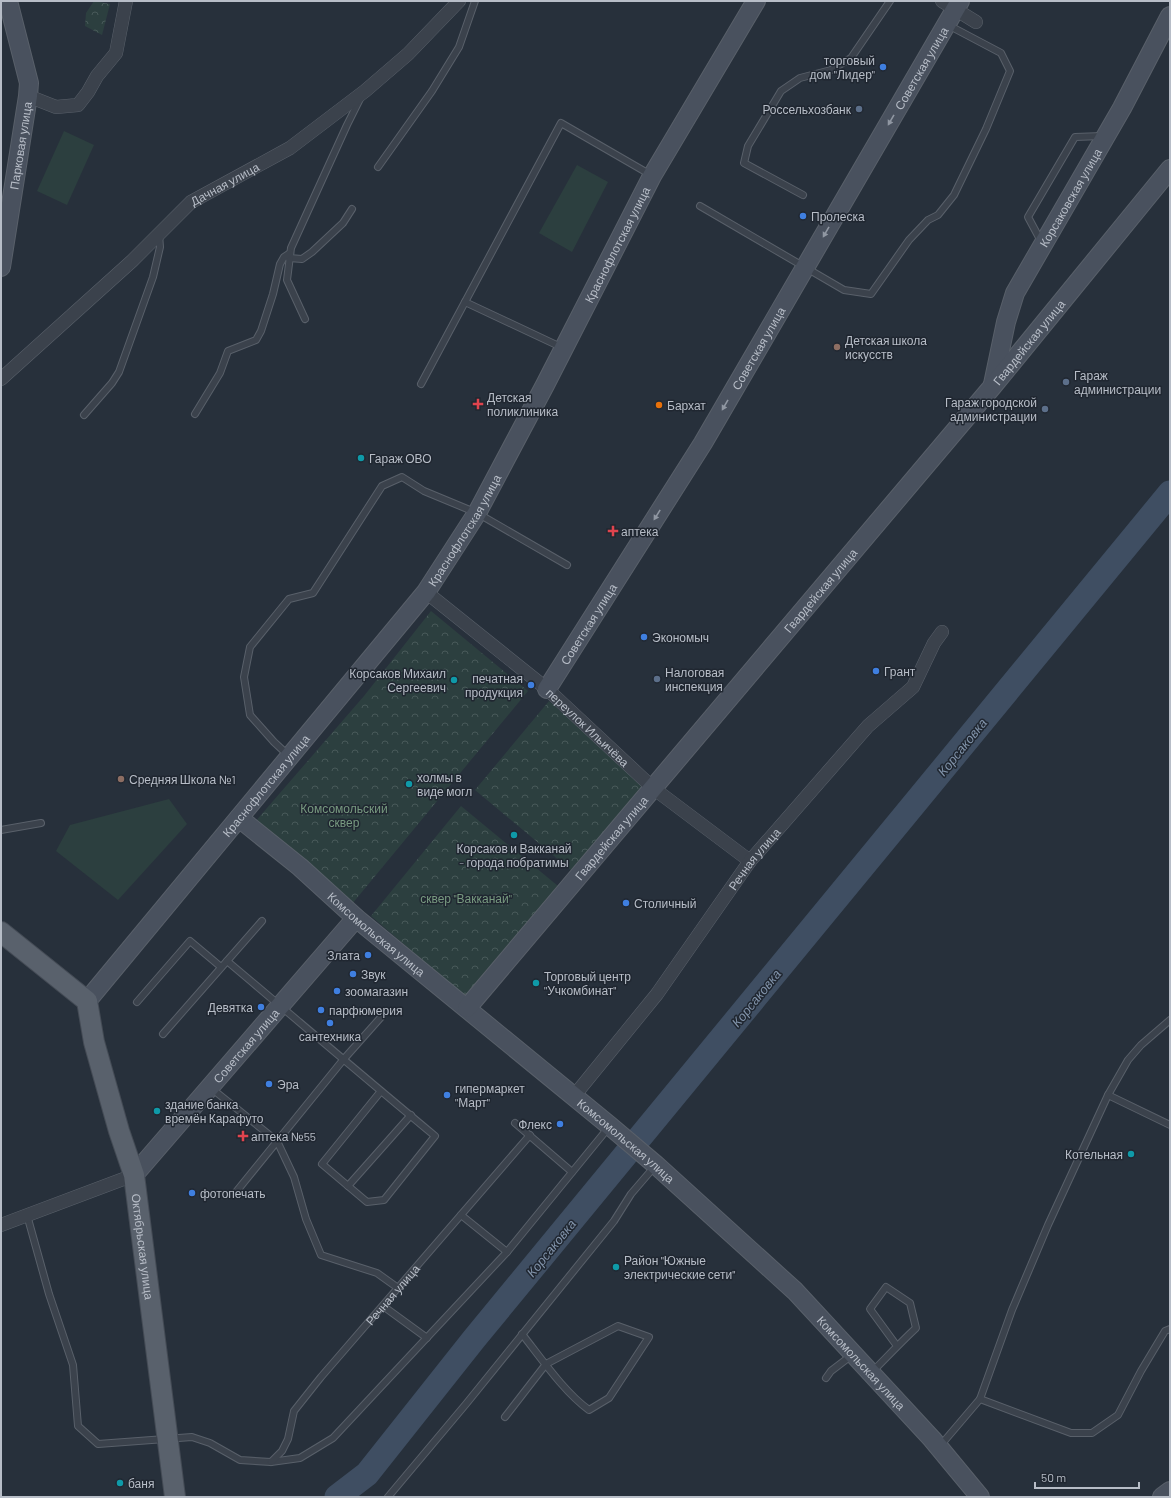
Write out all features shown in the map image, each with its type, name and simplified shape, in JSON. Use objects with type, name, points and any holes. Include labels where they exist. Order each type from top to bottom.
[{"type":"main road","name":"Парковая улица","points":[[1,267],[29,83],[8,1]]},
{"type":"main road","name":"Краснофлотская улица","points":[[87,1001],[426,592],[476,513],[564,349],[652,176],[756,1]]},
{"type":"main road","name":"Советская улица","points":[[547,689],[703,443],[806,267],[951,9]]},
{"type":"main road","name":"Корсаковская улица","points":[[992,387],[1006,322],[1015,293],[1106,136],[1170,16]]},
{"type":"main road","name":"Гвардейская улица","points":[[467,1008],[992,387],[1170,169]]},
{"type":"main road","name":"Комсомольская улица","points":[[239,818],[300,867],[356,918],[616,1131],[795,1291],[939,1447],[980,1497]]},
{"type":"main road","name":"Советская улица","points":[[134,1175],[211,1088],[356,918]]},
{"type":"main road","points":[[1,932],[87,1001]]},
{"type":"main road","name":"Октябрьская улица","points":[[87,1001],[94,1042],[119,1131],[134,1175],[175,1497]]},
{"type":"main road","points":[[1162,1497],[1170,1491]]},
{"type":"street","name":"Парковая улица","points":[[28,96],[56,107],[78,105],[88,92],[97,76],[116,53],[126,1]]},
{"type":"street","name":"Дачная улица","points":[[1,379],[132,261],[191,202],[290,148],[365,91],[408,54],[459,1]]},
{"type":"street","points":[[951,9],[976,22]]},
{"type":"street","name":"переулок Ильичёва","points":[[426,592],[547,689],[653,788],[750,861]]},
{"type":"street","name":"Речная улица","points":[[574,1096],[657,994],[750,861],[868,726],[913,687],[934,643],[942,632]]},
{"type":"street","name":"Советская улица","points":[[1,1225],[134,1175]]},
{"type":"lane","points":[[378,167],[432,90],[459,47],[476,1]]},
{"type":"lane","points":[[803,195],[744,163],[748,146],[781,91],[800,78],[830,70],[852,58],[890,1]]},
{"type":"lane","points":[[700,206],[844,290],[872,294],[908,240],[928,220],[938,215],[954,195],[986,129],[1010,71],[1001,53],[951,9]]},
{"type":"lane","points":[[305,319],[287,280],[291,248],[365,91]]},
{"type":"lane","points":[[420,384],[561,123],[652,176]]},
{"type":"lane","points":[[1043,245],[1028,217],[1075,137],[1106,136]]},
{"type":"lane","points":[[195,414],[220,373],[228,351],[256,340],[259,335],[273,294],[280,264],[284,257],[290,255],[302,259],[312,252],[343,223],[352,209]]},
{"type":"lane","points":[[84,415],[112,383],[119,372],[153,277],[160,247],[159,234]]},
{"type":"lane","points":[[464,302],[564,349]]},
{"type":"lane","points":[[290,756],[274,742],[250,715],[244,677],[250,647],[289,599],[313,593],[382,486],[402,477],[424,491],[476,513],[567,565]]},
{"type":"lane","points":[[1,830],[41,823]]},
{"type":"lane","points":[[164,1034],[262,921]]},
{"type":"lane","points":[[137,1002],[190,940],[221,968]]},
{"type":"lane","points":[[226,961],[435,1136],[384,1200],[367,1202],[322,1164],[381,1091]]},
{"type":"lane","points":[[236,1192],[343,1060],[382,1016]]},
{"type":"lane","points":[[939,1447],[980,1399],[1012,1310],[1048,1226],[1108,1095],[1128,1060],[1141,1045],[1170,1020]]},
{"type":"lane","points":[[211,1088],[277,1141],[294,1177],[306,1219],[321,1255],[377,1273],[398,1288]]},
{"type":"lane","points":[[1108,1095],[1170,1125]]},
{"type":"lane","points":[[348,1186],[411,1116]]},
{"type":"lane","points":[[515,1123],[572,1172]]},
{"type":"lane","points":[[27,1215],[49,1294],[73,1365],[78,1426],[98,1444],[192,1438],[210,1443],[240,1460],[271,1462],[300,1458],[333,1438],[506,1252],[572,1172],[616,1131]]},
{"type":"lane","name":"Речная улица","points":[[271,1462],[282,1451],[288,1439],[294,1411],[321,1377],[530,1135]]},
{"type":"lane","points":[[388,1497],[614,1221],[651,1161]]},
{"type":"lane","points":[[461,1216],[506,1252]]},
{"type":"lane","points":[[871,1373],[916,1328],[910,1303],[886,1287],[870,1309],[897,1346]]},
{"type":"lane","points":[[383,1306],[426,1338]]},
{"type":"lane","points":[[505,1417],[546,1364],[618,1326],[649,1338],[609,1398],[589,1410],[577,1402],[546,1364],[522,1334]]},
{"type":"lane","points":[[980,1399],[1071,1433],[1092,1433],[1118,1415],[1141,1371],[1165,1331],[1170,1329]]},
{"type":"lane","points":[[826,1378],[831,1371],[854,1354]]},
{"type":"green space","points":[[94,1],[110,4],[102,35],[85,26],[86,13]]},
{"type":"green space","points":[[64,131],[94,145],[67,205],[37,191]]},
{"type":"green space","points":[[577,165],[608,182],[572,252],[539,233]]},
{"type":"green space","name":"Комсомольский сквер","points":[[431,611],[528,691],[352,904],[254,823],[364,696]]},
{"type":"green space","points":[[549,701],[643,785],[572,871],[475,790]]},
{"type":"green space","points":[[169,799],[187,824],[118,900],[56,851],[70,825]]},
{"type":"green space","name":"сквер \"Вакканай\"","points":[[461,806],[558,886],[465,997],[371,916]]},
{"type":"waterway","name":"Корсаковка","points":[[337,1497],[367,1474],[474,1339],[1170,493]]},
{"type":"place","name":"торговый дом \"Лидер\"","points":[[883,67]]},
{"type":"place","name":"Россельхозбанк","points":[[859,109]]},
{"type":"place","name":"Пролеска","points":[[803,216]]},
{"type":"place","name":"Детская школа искусств","points":[[837,347]]},
{"type":"place","name":"Гараж администрации","points":[[1066,382]]},
{"type":"place","name":"Детская поликлиника","points":[[478,404]]},
{"type":"place","name":"Бархат","points":[[659,405]]},
{"type":"place","name":"Гараж городской администрации","points":[[1045,409]]},
{"type":"place","name":"Гараж ОВО","points":[[361,458]]},
{"type":"place","name":"аптека","points":[[613,531]]},
{"type":"place","name":"Экономыч","points":[[644,637]]},
{"type":"place","name":"Грант","points":[[876,671]]},
{"type":"place","name":"Налоговая инспекция","points":[[657,679]]},
{"type":"place","name":"Корсаков Михаил Сергеевич","points":[[454,680]]},
{"type":"place","name":"печатная продукция","points":[[531,685]]},
{"type":"place","name":"Средняя Школа №1","points":[[121,779]]},
{"type":"place","name":"холмы в виде могл","points":[[409,784]]},
{"type":"place","name":"Корсаков и Вакканай - города побратимы","points":[[514,835]]},
{"type":"place","name":"Столичный","points":[[626,903]]},
{"type":"place","name":"Злата","points":[[368,955]]},
{"type":"place","name":"Звук","points":[[353,974]]},
{"type":"place","name":"Торговый центр \"Учкомбинат\"","points":[[536,983]]},
{"type":"place","name":"зоомагазин","points":[[337,991]]},
{"type":"place","name":"Девятка","points":[[261,1007]]},
{"type":"place","name":"парфюмерия","points":[[321,1010]]},
{"type":"place","name":"сантехника","points":[[330,1023]]},
{"type":"place","name":"Эра","points":[[269,1084]]},
{"type":"place","name":"гипермаркет \"Март\"","points":[[447,1095]]},
{"type":"place","name":"здание банка времён Карафуто","points":[[157,1111]]},
{"type":"place","name":"Флекс","points":[[560,1124]]},
{"type":"place","name":"аптека №55","points":[[243,1136]]},
{"type":"place","name":"Котельная","points":[[1131,1154]]},
{"type":"place","name":"фотопечать","points":[[192,1193]]},
{"type":"place","name":"Район \"Южные электрические сети\"","points":[[616,1267]]},
{"type":"place","name":"баня","points":[[120,1483]]}]
